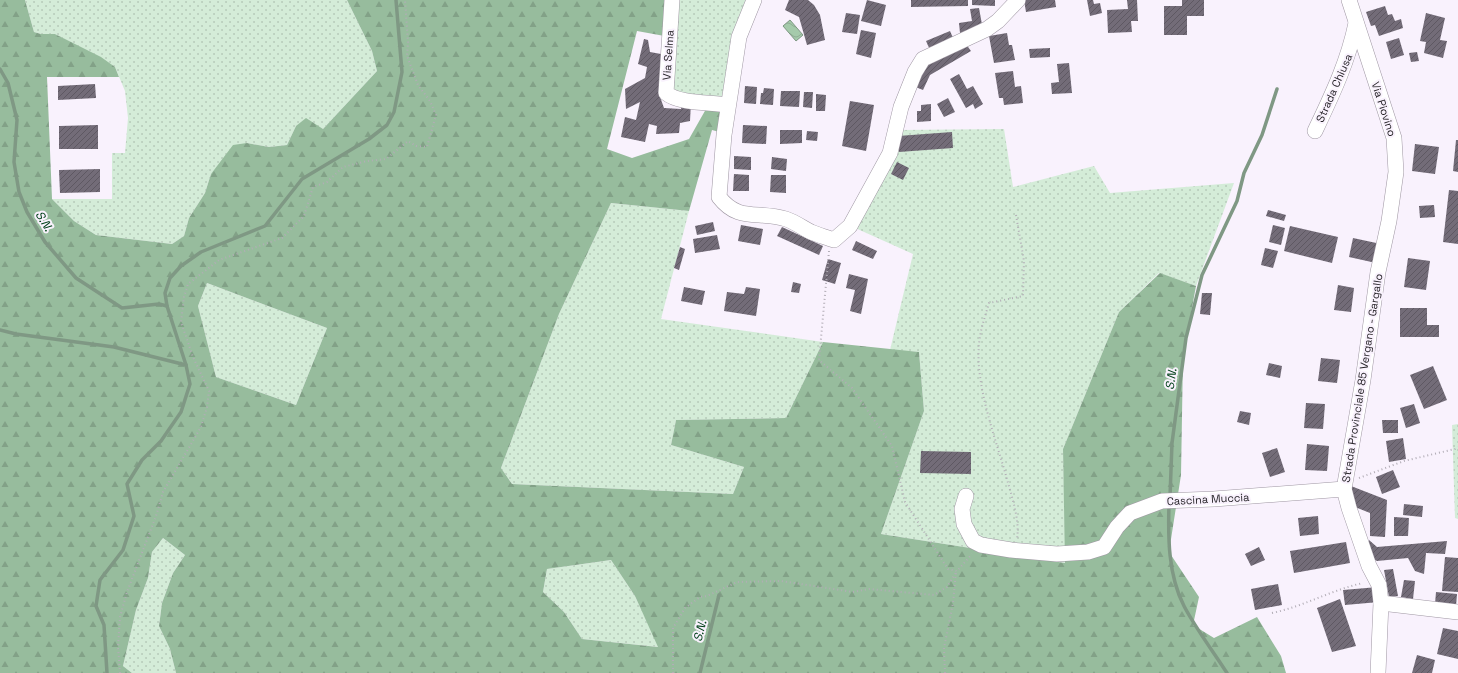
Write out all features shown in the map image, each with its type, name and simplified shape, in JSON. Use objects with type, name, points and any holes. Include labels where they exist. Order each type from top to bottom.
[{"type":"street","name":"Via Selma","points":[[672,0],[666,92],[672,98],[728,105]]},
{"type":"street","points":[[754,0],[739,37],[728,105],[719,197],[727,208],[738,213],[788,219],[813,233],[834,240],[850,226],[890,153],[901,107],[915,72],[923,59],[987,29],[998,21],[1018,0]]},
{"type":"street","name":"Via Piovino","points":[[1349,0],[1394,138],[1396,172],[1389,221]]},
{"type":"street","name":"Strada Chiusa","points":[[1315,131],[1344,68],[1351,49],[1356,22]]},
{"type":"street","name":"Strada Provinciale 85 Vergano - Gargallo","points":[[1378,673],[1381,603],[1379,585],[1356,528],[1345,485],[1363,380],[1378,272],[1389,221]]},
{"type":"street","name":"Cascina Muccia","points":[[981,545],[1057,554],[1093,551],[1104,547],[1117,527],[1130,513],[1169,501],[1345,485]]},
{"type":"street","points":[[966,496],[962,509],[964,524],[973,541],[981,545]]},
{"type":"street","points":[[1381,603],[1458,612]]},
{"type":"path","points":[[120,673],[118,647],[120,617],[127,592],[156,516],[163,492],[201,427],[207,407],[209,391],[193,357],[181,322],[184,297],[188,284],[219,260],[282,238],[304,216],[313,187],[327,182],[343,168],[367,161],[386,159],[408,141],[416,146],[427,147],[436,115],[430,101],[418,85],[407,56],[408,42],[405,0]]},
{"type":"path","points":[[1015,550],[1018,529],[1011,496],[982,392],[979,346],[981,328],[989,303],[1023,296],[1024,261],[1016,215]]},
{"type":"path","points":[[830,239],[819,360],[852,388],[892,446],[905,502],[948,569],[956,571]]},
{"type":"path","points":[[1345,485],[1404,461],[1458,447]]},
{"type":"path","points":[[673,673],[673,628],[685,608],[700,597],[707,596],[737,582],[780,581],[853,592],[869,589],[934,595],[947,587],[956,571],[981,545]]},
{"type":"path","points":[[945,673],[944,648],[954,603],[956,571]]},
{"type":"path","points":[[1272,613],[1293,609],[1344,587],[1376,580]]},
{"type":"shaded area","points":[[25,0],[347,0],[372,51],[377,71],[323,129],[296,126],[287,145],[269,147],[247,143],[211,174],[205,193],[189,218],[184,236],[172,244],[96,235],[74,221],[52,199],[112,199],[112,153],[125,153],[128,118],[125,91],[115,67],[55,34],[41,34],[34,32]]},
{"type":"shaded area","points":[[672,0],[753,0],[727,102],[672,98]]},
{"type":"shaded area","points":[[1004,129],[1013,187],[1094,166],[1110,193],[1234,183],[1196,286],[1159,273],[1119,312],[1063,449],[1066,563],[881,534],[924,411],[919,352],[890,350],[913,254],[853,227],[900,130]]},
{"type":"shaded area","points":[[611,203],[689,211],[661,319],[823,342],[786,418],[676,420],[671,445],[744,467],[733,494],[512,484],[501,468],[559,314]]},
{"type":"shaded area","points":[[207,283],[327,328],[296,405],[216,377],[198,306]]},
{"type":"shaded area","points":[[1458,424],[1458,519],[1455,518],[1452,425]]},
{"type":"shaded area","points":[[163,538],[185,555],[173,573],[162,603],[159,626],[170,649],[176,673],[132,673],[123,666],[136,610],[148,578],[152,552]]},
{"type":"shaded area","points":[[611,560],[635,596],[659,647],[582,639],[564,612],[543,592],[547,569]]},
{"type":"green space","points":[[0,0],[25,0],[34,32],[41,34],[55,34],[101,57],[115,67],[119,77],[47,77],[52,199],[74,221],[96,235],[172,244],[184,236],[189,218],[205,193],[211,174],[233,145],[247,143],[269,147],[287,145],[296,126],[306,118],[323,129],[377,71],[372,51],[347,0],[672,0],[670,37],[637,31],[607,149],[632,158],[689,139],[710,102],[727,102],[723,133],[712,130],[689,211],[611,203],[559,314],[501,468],[512,484],[733,494],[744,467],[671,445],[676,420],[786,418],[823,342],[919,352],[924,411],[881,534],[1065,563],[1063,449],[1119,312],[1160,273],[1196,286],[1183,357],[1181,475],[1169,552],[1199,597],[1193,625],[1214,638],[1257,617],[1281,656],[1286,673],[176,673],[170,649],[159,626],[162,603],[173,573],[185,555],[163,538],[152,552],[148,578],[136,610],[123,666],[132,673],[0,673]],"holes":[[[207,283],[327,328],[296,405],[216,377],[198,306]],[[611,560],[635,596],[658,647],[582,639],[564,612],[543,592],[547,569]]]},
{"type":"water","points":[[790,20],[803,35],[796,41],[783,26]]},
{"type":"building","points":[[789,0],[808,0],[814,5],[820,15],[825,40],[807,45],[799,17],[785,10]]},
{"type":"building","points":[[867,0],[886,5],[881,26],[861,21]]},
{"type":"building","points":[[911,0],[968,0],[968,6],[911,7]]},
{"type":"building","points":[[972,0],[995,0],[995,6],[972,5]]},
{"type":"building","points":[[1024,0],[1055,0],[1056,7],[1026,12]]},
{"type":"building","points":[[1087,0],[1093,0],[1094,4],[1100,3],[1102,13],[1090,16]]},
{"type":"building","points":[[1127,0],[1137,0],[1138,21],[1131,21],[1132,32],[1108,33],[1107,10],[1128,9]]},
{"type":"building","points":[[1182,0],[1204,0],[1204,16],[1187,16],[1187,35],[1164,35],[1164,6],[1182,6]]},
{"type":"building","points":[[1385,6],[1388,15],[1392,14],[1395,21],[1401,19],[1403,28],[1379,36],[1375,25],[1371,26],[1366,12]]},
{"type":"building","points":[[979,8],[983,30],[960,33],[959,23],[972,21],[970,9]]},
{"type":"building","points":[[846,13],[860,15],[857,34],[842,32]]},
{"type":"building","points":[[1426,13],[1445,18],[1440,40],[1447,41],[1443,58],[1424,53],[1426,42],[1420,41]]},
{"type":"building","points":[[861,30],[876,33],[871,58],[856,54]]},
{"type":"building","points":[[950,31],[954,40],[930,50],[926,41]]},
{"type":"building","points":[[1007,33],[1009,45],[1012,45],[1015,60],[994,63],[989,36]]},
{"type":"building","points":[[1399,38],[1404,55],[1391,59],[1386,42]]},
{"type":"building","points":[[644,39],[648,40],[650,52],[661,54],[663,45],[664,59],[659,94],[664,108],[681,109],[682,103],[691,102],[690,121],[680,123],[679,133],[656,134],[657,126],[649,124],[645,142],[621,137],[625,117],[636,120],[640,102],[626,109],[625,89],[645,78],[647,67],[638,64]]},
{"type":"building","points":[[963,40],[971,51],[930,75],[923,90],[913,86],[922,66]]},
{"type":"building","points":[[1050,48],[1050,57],[1030,58],[1029,49]]},
{"type":"building","points":[[1417,52],[1419,61],[1411,62],[1409,53]]},
{"type":"building","points":[[1069,63],[1072,93],[1052,94],[1051,83],[1059,82],[1057,64]]},
{"type":"building","points":[[1013,71],[1015,87],[1021,86],[1023,103],[1004,105],[1003,98],[999,98],[995,73]]},
{"type":"building","points":[[959,74],[967,89],[973,86],[983,104],[975,109],[973,104],[966,108],[950,79]]},
{"type":"building","points":[[95,84],[96,98],[58,100],[58,86]]},
{"type":"building","points":[[745,86],[757,87],[756,104],[744,103]]},
{"type":"building","points":[[764,88],[774,89],[773,105],[760,104],[761,93],[763,93]]},
{"type":"building","points":[[781,91],[800,91],[799,107],[780,106]]},
{"type":"building","points":[[804,92],[813,92],[812,108],[803,107]]},
{"type":"building","points":[[816,94],[826,95],[825,111],[816,111]]},
{"type":"building","points":[[948,98],[955,112],[944,117],[937,104]]},
{"type":"building","points":[[850,101],[874,105],[866,151],[842,146]]},
{"type":"building","points":[[931,104],[931,121],[917,122],[917,111],[921,111],[921,105]]},
{"type":"building","points":[[98,125],[98,149],[59,149],[59,126]]},
{"type":"building","points":[[743,125],[767,126],[766,144],[742,143]]},
{"type":"building","points":[[780,130],[802,130],[802,143],[780,144]]},
{"type":"building","points":[[807,131],[818,132],[817,141],[806,140]]},
{"type":"building","points":[[952,132],[953,148],[899,152],[898,136]]},
{"type":"building","points":[[1456,140],[1458,140],[1458,172],[1453,171]]},
{"type":"building","points":[[1415,144],[1439,147],[1435,174],[1412,171]]},
{"type":"building","points":[[734,156],[751,157],[751,170],[734,169]]},
{"type":"building","points":[[772,157],[787,159],[786,171],[771,169]]},
{"type":"building","points":[[897,162],[909,168],[903,180],[891,174]]},
{"type":"building","points":[[100,169],[100,192],[60,193],[59,170]]},
{"type":"building","points":[[734,174],[749,175],[749,191],[733,191]]},
{"type":"building","points":[[771,175],[786,175],[786,193],[770,192]]},
{"type":"building","points":[[1449,190],[1458,191],[1458,244],[1443,242]]},
{"type":"building","points":[[1434,205],[1435,217],[1420,218],[1419,206]]},
{"type":"building","points":[[1268,210],[1286,215],[1284,221],[1266,216]]},
{"type":"building","points":[[713,222],[715,231],[697,235],[695,226]]},
{"type":"building","points":[[741,225],[763,229],[760,245],[738,241]]},
{"type":"building","points":[[1273,225],[1285,228],[1281,245],[1269,242]]},
{"type":"building","points":[[1290,226],[1338,237],[1332,263],[1284,251]]},
{"type":"building","points":[[782,227],[823,246],[819,255],[777,236]]},
{"type":"building","points":[[717,235],[720,249],[695,253],[693,239]]},
{"type":"building","points":[[1353,238],[1381,244],[1376,263],[1349,257]]},
{"type":"building","points":[[856,241],[877,251],[873,259],[852,250]]},
{"type":"building","points":[[680,247],[685,249],[679,270],[674,268]]},
{"type":"building","points":[[1265,248],[1278,251],[1273,268],[1261,265]]},
{"type":"building","points":[[1408,258],[1430,261],[1426,290],[1404,287]]},
{"type":"building","points":[[828,259],[841,263],[835,284],[822,280]]},
{"type":"building","points":[[849,274],[868,279],[861,314],[850,311],[855,290],[846,288]]},
{"type":"building","points":[[793,282],[801,284],[799,293],[791,292]]},
{"type":"building","points":[[1338,285],[1354,288],[1351,312],[1334,310]]},
{"type":"building","points":[[684,287],[705,291],[702,305],[681,301]]},
{"type":"building","points":[[746,287],[760,289],[756,316],[724,311],[727,292],[744,294]]},
{"type":"building","points":[[1202,293],[1212,293],[1210,315],[1200,314]]},
{"type":"building","points":[[1400,308],[1427,308],[1427,325],[1439,325],[1439,337],[1400,337]]},
{"type":"building","points":[[1321,358],[1340,360],[1337,383],[1318,381]]},
{"type":"building","points":[[1269,363],[1282,366],[1280,378],[1266,375]]},
{"type":"building","points":[[1433,366],[1447,400],[1424,409],[1410,375]]},
{"type":"building","points":[[1306,403],[1325,404],[1323,429],[1304,428]]},
{"type":"building","points":[[1414,404],[1420,423],[1406,428],[1400,408]]},
{"type":"building","points":[[1240,411],[1251,413],[1249,425],[1237,422]]},
{"type":"building","points":[[1382,420],[1398,420],[1398,433],[1383,433]]},
{"type":"building","points":[[1403,438],[1406,459],[1389,462],[1386,441]]},
{"type":"building","points":[[1307,444],[1329,446],[1327,471],[1305,470]]},
{"type":"building","points":[[1277,448],[1285,472],[1270,477],[1262,453]]},
{"type":"building","points":[[921,451],[971,452],[971,474],[920,473]]},
{"type":"building","points":[[1393,470],[1400,487],[1382,494],[1376,477]]},
{"type":"building","points":[[1351,486],[1387,500],[1385,537],[1370,536],[1370,513],[1350,505]]},
{"type":"building","points":[[1404,504],[1423,506],[1422,517],[1403,515]]},
{"type":"building","points":[[1318,516],[1319,534],[1300,536],[1298,518]]},
{"type":"building","points":[[1394,517],[1409,518],[1408,536],[1394,536]]},
{"type":"building","points":[[1369,540],[1377,547],[1447,541],[1445,554],[1426,553],[1424,574],[1415,571],[1408,558],[1377,561],[1369,557]]},
{"type":"building","points":[[1346,542],[1350,563],[1294,573],[1290,551]]},
{"type":"building","points":[[1259,547],[1265,560],[1251,566],[1245,554]]},
{"type":"building","points":[[1445,557],[1458,558],[1458,592],[1442,591]]},
{"type":"building","points":[[1393,569],[1398,596],[1389,597],[1384,570]]},
{"type":"building","points":[[1404,580],[1415,581],[1413,599],[1401,597]]},
{"type":"building","points":[[1278,584],[1282,605],[1255,610],[1251,589]]},
{"type":"building","points":[[1378,587],[1379,602],[1345,605],[1343,590]]},
{"type":"building","points":[[1436,592],[1457,594],[1456,606],[1435,604]]},
{"type":"building","points":[[1340,599],[1356,646],[1332,652],[1317,608]]},
{"type":"building","points":[[1443,628],[1458,631],[1458,659],[1437,654]]},
{"type":"building","points":[[1417,655],[1435,660],[1432,673],[1412,673]]},
{"type":"waterway","points":[[107,673],[104,625],[96,606],[100,580],[123,550],[134,516],[127,484],[142,460],[161,441],[181,412],[190,384],[186,365],[167,306],[165,293],[170,278],[181,266],[201,252],[265,226],[302,179],[369,139],[387,125],[394,112],[402,72],[396,0]]},
{"type":"waterway","name":"S.N.","points":[[0,69],[8,83],[17,120],[14,162],[19,192],[27,212],[45,242],[76,278],[122,308],[159,304],[167,306]]},
{"type":"waterway","name":"S.N.","points":[[1170,497],[1172,443],[1186,338],[1202,275],[1237,201],[1244,173],[1262,135],[1277,89]]},
{"type":"waterway","name":"S.N.","points":[[0,330],[16,334],[114,347],[186,365]]},
{"type":"waterway","name":"S.N.","points":[[1169,504],[1170,556],[1179,594],[1194,623],[1227,673]]},
{"type":"waterway","name":"S.N.","points":[[700,673],[719,595]]}]
